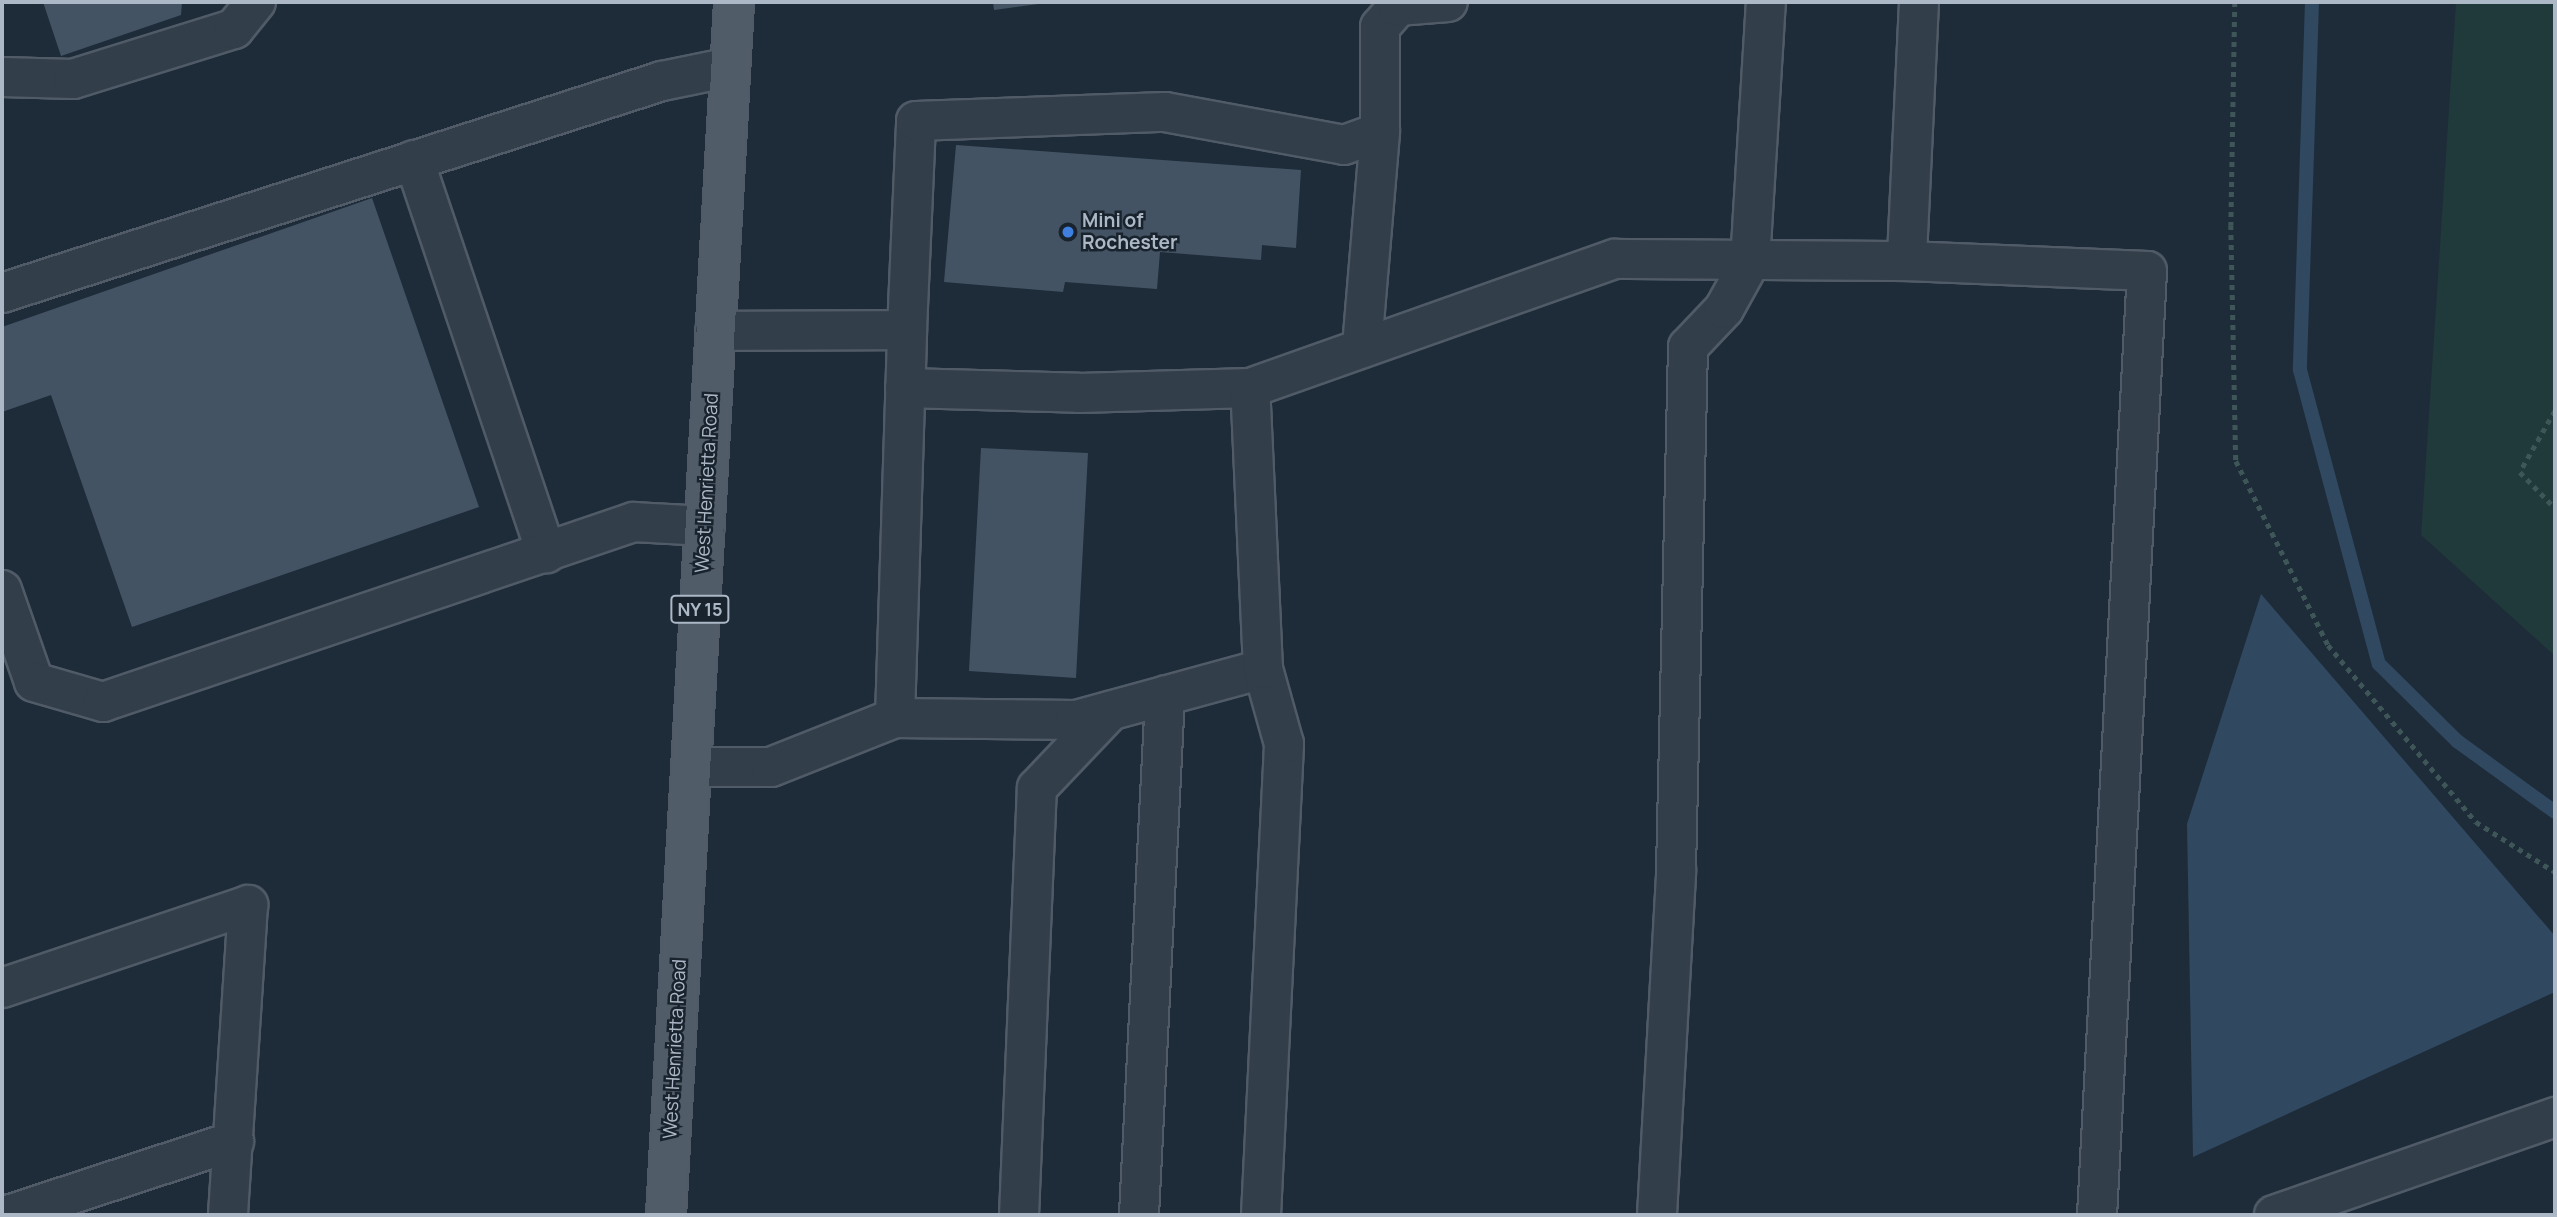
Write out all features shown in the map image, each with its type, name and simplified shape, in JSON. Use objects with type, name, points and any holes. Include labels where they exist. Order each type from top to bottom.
[{"type":"main road","name":"West Henrietta Road","points":[[666,1215],[734,2]]},
{"type":"lane","points":[[2,77],[73,79],[234,29],[256,2]]},
{"type":"lane","points":[[1362,347],[1380,132],[1380,27],[1398,6],[1448,2]]},
{"type":"lane","points":[[1657,1215],[1677,857],[1688,347],[1724,309],[1750,262],[1766,2]]},
{"type":"lane","points":[[1907,261],[1919,2]]},
{"type":"lane","points":[[2,293],[662,81],[730,67]]},
{"type":"lane","points":[[895,718],[916,121],[1130,111],[1165,112],[1344,145],[1380,132]]},
{"type":"lane","points":[[414,160],[546,552]]},
{"type":"lane","points":[[905,388],[1079,393],[1250,388],[1615,259],[1907,261],[2147,271],[2097,1215]]},
{"type":"lane","points":[[715,331],[907,330]]},
{"type":"lane","points":[[1250,388],[1263,669],[1284,744],[1261,1215]]},
{"type":"lane","points":[[2,590],[34,682],[103,702],[634,522],[705,526]]},
{"type":"lane","points":[[691,767],[771,767],[895,718],[1076,720],[1263,669]]},
{"type":"lane","points":[[1139,1215],[1165,696]]},
{"type":"lane","points":[[1019,1215],[1037,788],[1110,711]]},
{"type":"lane","points":[[2,988],[248,905],[228,1215]]},
{"type":"lane","points":[[2274,1215],[2555,1117]]},
{"type":"lane","points":[[8,1215],[234,1142]]},
{"type":"path","points":[[2235,2],[2231,225],[2236,461],[2328,645],[2476,822],[2555,872]]},
{"type":"path","points":[[2555,411],[2520,472],[2555,508]]},
{"type":"green space","points":[[2456,2],[2555,2],[2555,656],[2421,535]]},
{"type":"water","points":[[2261,594],[2555,936],[2555,992],[2193,1157],[2187,824]]},
{"type":"building","points":[[43,2],[182,2],[181,15],[61,56]]},
{"type":"building","points":[[993,2],[1046,2],[1046,3],[994,10]]},
{"type":"building","points":[[956,145],[1301,170],[1296,248],[1262,245],[1261,260],[1160,252],[1157,289],[1065,282],[1063,292],[944,282]]},
{"type":"building","points":[[372,198],[479,507],[132,627],[51,395],[2,412],[2,327]]},
{"type":"building","points":[[981,448],[1088,453],[1076,678],[969,671]]},
{"type":"waterway","points":[[2312,2],[2300,370],[2379,664],[2457,741],[2555,812]]},
{"type":"place","name":"Mini of Rochester","points":[[1068,232]]}]
